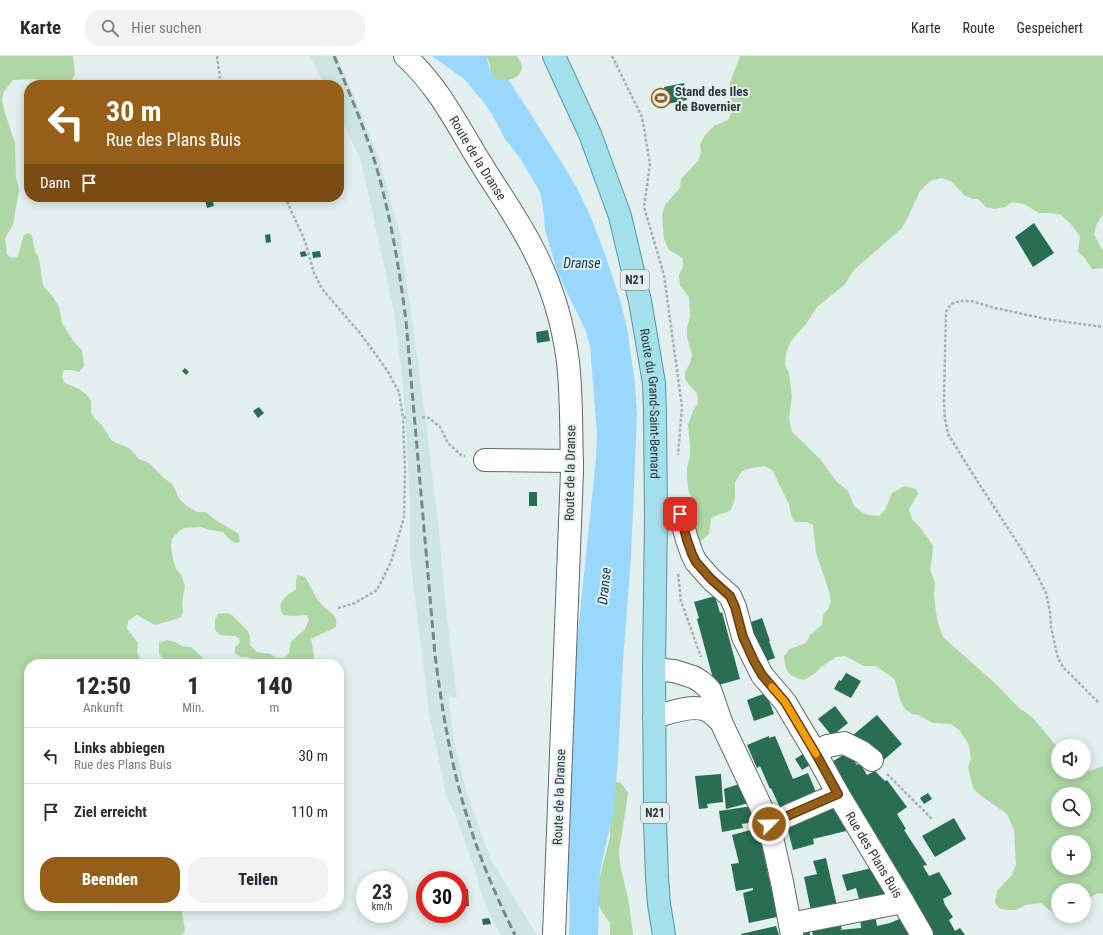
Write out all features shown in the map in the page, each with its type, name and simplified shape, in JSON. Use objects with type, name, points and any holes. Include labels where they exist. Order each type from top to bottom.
[{"type":"main road","name":"Route du Grand-Saint-Bernard","points":[[554,56],[590,134],[620,216],[642,309],[654,383],[656,517],[654,669],[655,820],[659,904],[664,935]]},
{"type":"street","name":"Route de la Dranse","points":[[405,56],[430,82],[448,108],[525,233],[545,275],[553,296],[560,319],[566,349],[571,408],[572,461],[568,599],[554,935]]},
{"type":"street","points":[[485,460],[572,461]]},
{"type":"street","name":"Rue des Plans Buis","points":[[674,510],[680,514],[687,540],[696,562],[711,579],[730,596],[735,607],[743,637],[754,661],[762,675],[785,702],[922,935]]},
{"type":"street","points":[[654,669],[674,671],[693,677],[710,690],[721,722],[769,824],[791,929],[903,902]]},
{"type":"street","points":[[654,717],[677,711],[698,708],[713,714],[721,722]]},
{"type":"street","points":[[816,754],[827,746],[844,744],[862,752],[872,760]]},
{"type":"street","points":[[769,824],[838,794]]},
{"type":"path","points":[[217,56],[220,80]]},
{"type":"path","points":[[287,202],[305,241],[314,273],[322,289],[360,333],[386,370],[399,392],[403,418],[404,517],[392,562],[377,590],[355,603],[338,608]]},
{"type":"path","points":[[1098,702],[1063,667],[1058,658],[1054,643],[1046,593],[1024,553],[948,434],[944,401],[946,312],[951,304],[960,301],[971,301],[995,308],[1046,319],[1103,327]]},
{"type":"path","points":[[422,417],[429,418],[440,427],[448,443],[461,455],[485,460]]},
{"type":"path","points":[[403,418],[408,418]]},
{"type":"path","points":[[872,760],[933,820]]},
{"type":"shaded area","points":[[310,56],[337,56],[378,155],[400,234],[426,422],[457,698],[448,695],[454,742],[468,797],[491,860],[537,935],[501,935],[491,917],[479,887],[476,873],[456,816],[447,798],[429,714],[410,556],[410,499],[403,384],[394,312],[361,160],[344,125],[344,80],[322,80]]},
{"type":"green space","points":[[0,56],[73,56],[75,75],[71,80],[13,80],[3,93],[2,101],[15,143],[16,177],[19,190],[13,225],[5,238],[7,254],[11,258],[17,257],[24,235],[29,233],[32,236],[35,251],[40,264],[44,287],[59,307],[62,323],[74,342],[82,350],[84,366],[79,372],[64,370],[62,377],[65,383],[79,389],[88,396],[91,401],[91,412],[94,418],[101,424],[112,441],[129,448],[139,459],[149,463],[172,484],[179,499],[187,506],[197,512],[206,512],[214,519],[239,534],[240,542],[235,543],[223,532],[202,527],[184,528],[172,539],[171,546],[173,559],[176,569],[181,575],[185,586],[182,603],[183,612],[181,617],[155,625],[137,615],[128,621],[127,629],[138,643],[137,652],[140,659],[24,659],[24,911],[182,911],[185,931],[181,935],[0,935]]},
{"type":"green space","points":[[486,56],[517,56],[522,66],[521,72],[518,76],[508,80],[498,80],[491,75],[490,65]]},
{"type":"green space","points":[[740,56],[1103,56],[1103,215],[1097,223],[1094,234],[1103,251],[1103,268],[1092,269],[1084,257],[1078,252],[1080,236],[1071,224],[1061,215],[1039,213],[1024,204],[1012,202],[1005,207],[994,209],[986,207],[978,199],[973,199],[964,195],[951,181],[941,178],[930,181],[920,191],[902,228],[854,270],[844,285],[817,307],[806,324],[791,341],[786,353],[785,365],[789,373],[792,397],[789,418],[792,432],[819,458],[837,482],[848,491],[854,506],[868,515],[879,516],[885,510],[892,493],[905,486],[916,489],[918,494],[909,509],[912,519],[933,546],[930,569],[935,583],[934,595],[937,620],[943,637],[997,685],[1019,708],[1032,717],[1051,740],[1051,779],[1091,779],[1091,771],[1103,766],[1103,894],[1098,893],[1091,897],[1091,883],[1051,883],[1051,911],[1041,903],[1026,905],[1016,910],[999,908],[995,902],[997,891],[1012,875],[1016,865],[1014,830],[1007,814],[980,795],[973,788],[968,767],[971,759],[969,745],[960,731],[951,724],[933,723],[918,715],[912,714],[904,708],[900,700],[895,680],[876,666],[863,666],[845,656],[836,657],[804,680],[789,673],[785,666],[784,656],[790,649],[806,643],[810,635],[822,625],[823,615],[829,608],[831,601],[816,553],[813,525],[807,522],[795,522],[791,515],[789,504],[773,471],[765,466],[742,471],[735,482],[735,498],[731,510],[711,518],[709,534],[701,541],[692,537],[690,529],[692,514],[695,506],[689,493],[687,478],[687,467],[690,457],[688,425],[693,411],[698,403],[697,393],[685,379],[685,372],[692,355],[687,337],[687,328],[690,317],[689,297],[680,285],[679,275],[683,267],[683,259],[669,250],[664,239],[662,215],[665,205],[680,188],[681,179],[698,161],[701,153],[700,144],[705,135],[714,126],[728,120],[732,111],[730,83]]},
{"type":"green space","points":[[297,575],[305,577],[319,601],[332,613],[336,619],[336,627],[311,639],[314,659],[252,659],[248,657],[240,657],[235,653],[235,647],[240,642],[239,638],[235,636],[220,635],[215,630],[215,620],[218,614],[226,613],[232,615],[248,631],[250,645],[257,652],[270,654],[277,658],[284,658],[289,653],[291,642],[304,631],[309,620],[307,615],[283,615],[281,610],[281,603],[296,589]]},
{"type":"green space","points":[[167,640],[182,646],[191,647],[203,659],[163,659],[159,653],[159,643]]},
{"type":"green space","points":[[614,781],[621,783],[628,793],[619,850],[620,864],[629,904],[633,935],[610,935],[610,923],[602,912],[597,901],[597,891],[610,837],[609,812]]},
{"type":"water","name":"Dranse","points":[[432,56],[486,56],[490,70],[494,77],[502,80],[508,79],[577,188],[592,220],[606,257],[620,300],[627,328],[635,383],[637,415],[631,557],[623,661],[618,760],[613,813],[600,871],[598,935],[569,935],[570,912],[566,873],[572,706],[576,652],[596,458],[597,434],[590,346],[585,329],[558,274],[545,230],[540,192],[520,158],[505,139],[492,114],[481,99],[464,79]]},
{"type":"building","points":[[684,83],[687,100],[667,104],[664,87]]},
{"type":"building","points":[[206,202],[213,202],[214,206],[207,208]]},
{"type":"building","points":[[1034,223],[1054,253],[1033,267],[1015,237]]},
{"type":"building","points":[[270,234],[271,242],[266,243],[265,235]]},
{"type":"building","points":[[305,251],[307,256],[301,257],[300,252]]},
{"type":"building","points":[[320,251],[321,257],[313,258],[312,252]]},
{"type":"building","points":[[548,330],[550,341],[537,343],[536,332]]},
{"type":"building","points":[[185,368],[189,372],[186,375],[182,371]]},
{"type":"building","points":[[259,407],[264,413],[258,418],[253,411]]},
{"type":"building","points":[[529,492],[537,492],[537,506],[529,506]]},
{"type":"building","points":[[715,596],[720,613],[722,612],[740,679],[715,686],[697,619],[699,618],[694,602]]},
{"type":"building","points":[[762,618],[775,658],[761,663],[743,625]]},
{"type":"building","points":[[846,673],[861,681],[851,698],[834,689],[839,680],[841,681]]},
{"type":"building","points":[[766,693],[774,714],[754,721],[747,700]]},
{"type":"building","points":[[835,706],[848,723],[832,736],[818,719]]},
{"type":"building","points":[[877,715],[902,744],[878,765],[852,736]]},
{"type":"building","points":[[769,736],[769,738],[775,736],[793,779],[808,773],[818,797],[782,812],[760,766],[757,768],[747,745]]},
{"type":"building","points":[[848,752],[857,765],[860,763],[867,775],[875,771],[885,781],[887,780],[907,807],[897,814],[906,829],[904,830],[927,865],[923,866],[929,876],[939,872],[952,894],[943,899],[953,917],[949,920],[955,931],[960,928],[965,935],[931,935],[827,765]]},
{"type":"building","points":[[803,754],[810,765],[802,770],[795,759]]},
{"type":"building","points":[[721,774],[723,802],[707,804],[708,808],[699,809],[695,776]]},
{"type":"building","points":[[739,784],[749,803],[726,809],[724,789]]},
{"type":"building","points":[[928,793],[932,799],[924,804],[920,798]]},
{"type":"building","points":[[839,805],[846,831],[813,839],[814,844],[793,850],[785,819]]},
{"type":"building","points":[[752,806],[754,822],[742,824],[743,828],[722,832],[719,811]]},
{"type":"building","points":[[954,818],[966,839],[935,857],[922,836]]},
{"type":"building","points":[[758,828],[772,892],[776,892],[781,916],[749,923],[743,893],[753,890],[753,888],[736,891],[731,864],[739,863],[732,835]]},
{"type":"building","points":[[826,858],[837,906],[811,911],[804,877],[817,874],[813,861]]},
{"type":"building","points":[[876,867],[888,899],[861,906],[856,888],[847,891],[842,875]]},
{"type":"building","points":[[875,915],[877,926],[890,923],[904,917],[915,935],[813,935],[809,922],[838,918],[842,929],[839,930],[861,928],[860,916]]},
{"type":"building","points":[[489,918],[491,924],[483,925],[482,919]]},
{"type":"building","points":[[809,922],[810,935],[795,935],[793,924]]},
{"type":"building","points":[[776,926],[779,935],[741,935],[741,934]]},
{"type":"railway","points":[[334,56],[344,80]]},
{"type":"railway","points":[[344,81],[370,146],[380,179],[397,260],[406,321],[435,655],[451,754],[460,793],[476,844],[494,890],[515,935]]},
{"type":"slow traffic","points":[[772,687],[785,702],[816,754]]},
{"type":"place","name":"Stand des Iles de Bovernier","points":[[661,98]]},
{"type":"route","points":[[680,514],[687,540],[696,562],[711,579],[730,596],[735,607],[743,637],[754,661],[762,675],[785,702],[838,794],[769,824]]}]
